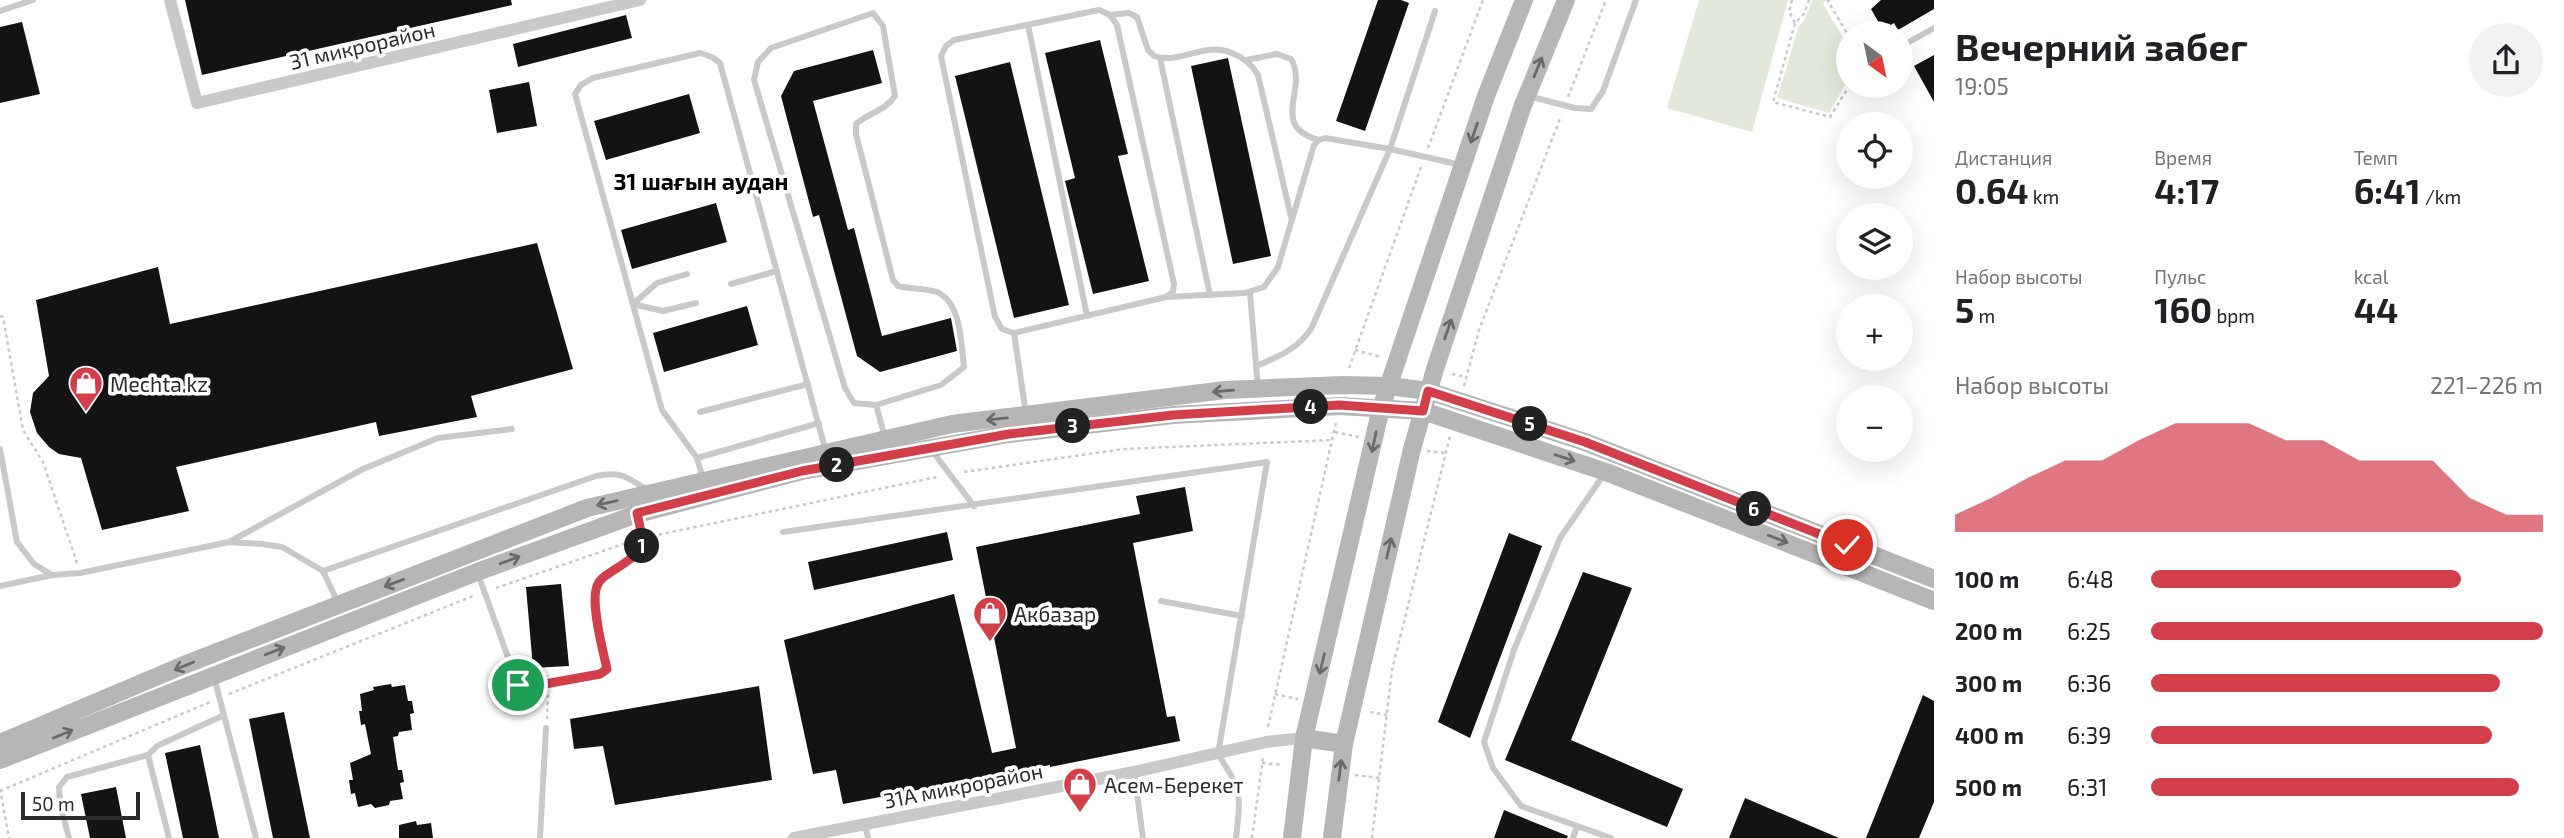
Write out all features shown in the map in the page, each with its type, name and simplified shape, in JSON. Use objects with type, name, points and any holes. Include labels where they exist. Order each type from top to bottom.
[{"type":"street","name":"31 микрорайон","points":[[170,0],[197,103],[640,0]]},
{"type":"street","points":[[1292,838],[1304,738],[1381,408],[1486,96],[1524,0]]},
{"type":"street","points":[[1332,838],[1344,744],[1412,449],[1428,391],[1527,95],[1566,0]]},
{"type":"street","points":[[0,743],[184,665],[587,508],[952,424],[1225,390],[1343,385],[1389,386],[1428,391],[1585,442],[1934,579]]},
{"type":"street","points":[[0,760],[477,572],[637,513],[802,471],[1009,434],[1173,415],[1339,405],[1423,411],[1606,472],[1934,601]]},
{"type":"street","points":[[1304,738],[1344,744]]},
{"type":"street","name":"31А микрорайон","points":[[794,838],[1134,772],[1266,742],[1304,738]]},
{"type":"lane","points":[[0,11],[33,0]]},
{"type":"lane","points":[[1527,95],[1574,108],[1591,109],[1603,91],[1636,0]]},
{"type":"lane","points":[[1292,222],[1258,75],[1253,65],[1246,60],[1213,48],[1154,57],[1148,50],[1138,18],[1129,13],[1110,15],[1098,10],[954,40],[941,56],[995,317],[1002,329],[1014,333],[1166,297],[1250,293],[1264,287],[1278,267],[1292,222],[1314,145],[1319,139]]},
{"type":"lane","points":[[1256,366],[1289,351],[1308,335],[1390,149],[1435,11]]},
{"type":"lane","points":[[873,13],[883,26],[895,96],[880,111],[856,124],[856,134],[893,281],[898,286],[938,292],[947,301],[958,315],[964,367],[942,385],[876,405],[854,403],[845,388],[754,80],[758,62],[771,48],[873,13]]},
{"type":"lane","points":[[1110,15],[1117,24],[1174,284],[1173,292],[1166,297]]},
{"type":"lane","points":[[1028,25],[1087,316]]},
{"type":"lane","points":[[1913,40],[1934,28]]},
{"type":"lane","points":[[704,481],[697,458],[662,410],[576,94],[581,85],[593,78],[700,53],[720,63],[827,453]]},
{"type":"lane","points":[[1246,60],[1277,54],[1291,59],[1296,69],[1292,111],[1294,123],[1297,131],[1305,136],[1390,149],[1463,165]]},
{"type":"lane","points":[[1160,58],[1210,295]]},
{"type":"lane","points":[[731,284],[777,271]]},
{"type":"lane","points":[[633,304],[657,283],[687,274]]},
{"type":"lane","points":[[1250,293],[1258,389]]},
{"type":"lane","points":[[633,304],[663,311],[696,303]]},
{"type":"lane","points":[[1014,333],[1026,416]]},
{"type":"lane","points":[[700,412],[808,384]]},
{"type":"lane","points":[[876,405],[886,439]]},
{"type":"lane","points":[[697,458],[818,423]]},
{"type":"lane","points":[[0,586],[52,575],[80,573],[229,542],[363,469],[438,438],[512,429]]},
{"type":"lane","points":[[930,448],[974,506]]},
{"type":"lane","points":[[0,449],[18,542],[34,564],[52,575]]},
{"type":"lane","points":[[783,532],[1267,462],[1218,754],[1238,788],[1240,801],[1236,838]]},
{"type":"lane","points":[[323,571],[596,476],[613,472],[624,475],[652,493]]},
{"type":"lane","points":[[1606,472],[1560,538],[1514,650],[1484,741],[1493,768],[1521,806],[1611,838]]},
{"type":"lane","points":[[477,572],[518,685],[523,688],[600,674],[607,669],[595,600],[597,585],[603,577],[634,557],[642,547],[643,538],[637,513]]},
{"type":"lane","points":[[229,542],[282,547],[323,571],[338,605]]},
{"type":"lane","points":[[1161,601],[1242,616]]},
{"type":"lane","points":[[214,674],[256,838]]},
{"type":"lane","points":[[69,838],[60,804],[59,787],[67,777],[148,755],[157,746],[224,715]]},
{"type":"lane","points":[[540,838],[546,727]]},
{"type":"lane","points":[[148,755],[169,838]]},
{"type":"lane","points":[[1134,772],[1143,838]]},
{"type":"lane","points":[[865,823],[868,838]]},
{"type":"lane","points":[[1573,838],[1577,826]]},
{"type":"path","points":[[1792,0],[1789,11],[1795,23]]},
{"type":"path","points":[[1809,0],[1804,14],[1795,23],[1773,102],[1830,117],[1842,98]]},
{"type":"path","points":[[1830,0],[1828,1],[1840,21]]},
{"type":"path","points":[[0,316],[3,317],[23,429],[43,462],[80,573]]},
{"type":"path","points":[[9,838],[0,790],[483,592],[643,538],[950,474],[1124,449],[1333,440]]},
{"type":"path","points":[[546,727],[549,700],[547,684]]},
{"type":"path","points":[[1275,694],[1312,703]]},
{"type":"path","points":[[1352,709],[1387,715]]},
{"type":"path","points":[[1262,763],[1301,767]]},
{"type":"path","points":[[1340,773],[1380,778]]},
{"type":"shaded area","points":[[1699,0],[1788,0],[1752,132],[1667,108]]},
{"type":"shaded area","points":[[1813,0],[1827,0],[1823,4],[1836,26],[1838,98],[1829,113],[1777,98],[1799,26]]},
{"type":"building","points":[[185,0],[511,0],[512,5],[202,75]]},
{"type":"building","points":[[1378,0],[1401,0],[1409,3],[1365,131],[1336,121]]},
{"type":"building","points":[[1881,0],[1934,0],[1934,9],[1913,21],[1878,21],[1871,9]]},
{"type":"building","points":[[626,15],[632,38],[518,67],[513,44]]},
{"type":"building","points":[[22,22],[40,94],[0,103],[0,27]]},
{"type":"building","points":[[1100,40],[1128,154],[1118,156],[1149,281],[1093,294],[1065,181],[1075,178],[1045,53]]},
{"type":"building","points":[[873,50],[882,83],[813,101],[848,230],[854,228],[882,336],[951,318],[957,351],[880,372],[857,356],[819,215],[813,217],[781,96],[794,71]]},
{"type":"building","points":[[1934,55],[1934,102],[1914,66]]},
{"type":"building","points":[[1228,58],[1271,256],[1233,264],[1191,66]]},
{"type":"building","points":[[1010,62],[1069,305],[1014,318],[955,76]]},
{"type":"building","points":[[529,82],[537,126],[497,133],[489,90]]},
{"type":"building","points":[[689,94],[700,133],[606,160],[594,121]]},
{"type":"building","points":[[716,203],[727,242],[632,269],[621,230]]},
{"type":"building","points":[[537,243],[573,369],[471,396],[477,417],[379,436],[376,422],[176,467],[189,511],[102,530],[81,458],[59,454],[37,433],[30,412],[33,393],[49,376],[36,300],[158,267],[170,324]]},
{"type":"building","points":[[747,306],[758,345],[664,372],[653,333]]},
{"type":"building","name":"Акбазар","points":[[1185,487],[1193,531],[1133,543],[1167,717],[1175,716],[1180,741],[843,804],[836,770],[813,774],[784,640],[954,594],[992,753],[1016,748],[976,547],[1140,514],[1136,496]]},
{"type":"building","points":[[947,532],[953,560],[814,590],[808,562]]},
{"type":"building","points":[[1509,533],[1542,546],[1470,738],[1438,722]]},
{"type":"building","points":[[1583,572],[1632,588],[1571,740],[1683,789],[1667,827],[1505,760]]},
{"type":"building","points":[[561,584],[569,666],[533,668],[526,587]]},
{"type":"building","points":[[391,684],[392,687],[405,685],[414,713],[410,714],[412,730],[399,732],[398,736],[393,737],[398,770],[402,770],[404,782],[400,783],[403,799],[375,808],[371,804],[358,807],[355,793],[351,794],[349,780],[353,780],[350,763],[371,754],[365,724],[361,725],[360,694],[374,690],[373,687]]},
{"type":"building","points":[[759,686],[772,780],[615,805],[603,746],[574,749],[570,719]]},
{"type":"building","points":[[1923,695],[1934,701],[1934,802],[1919,838],[1866,838]]},
{"type":"building","points":[[284,712],[310,838],[273,838],[249,719]]},
{"type":"building","points":[[200,745],[219,838],[183,838],[165,753]]},
{"type":"building","points":[[116,787],[126,838],[90,838],[81,794]]},
{"type":"building","points":[[1745,798],[1839,838],[1729,838]]},
{"type":"building","points":[[1504,810],[1568,836],[1494,838]]},
{"type":"building","points":[[416,821],[417,825],[431,823],[433,838],[399,838],[399,825]]},
{"type":"place","name":"Mechta.kz","points":[[86,413]]},
{"type":"place","name":"Акбазар","points":[[990,643]]},
{"type":"place","name":"Асем-Берекет","points":[[1080,814]]},
{"type":"district","name":"31 шағын аудан","points":[[701,181]]},
{"type":"route","points":[[518,685],[523,688],[600,674],[607,669],[595,600],[597,585],[603,577],[634,557],[642,547],[643,538],[637,513],[802,471],[1009,434],[1173,415],[1339,405],[1423,411],[1428,391],[1585,442],[1847,545]]}]
